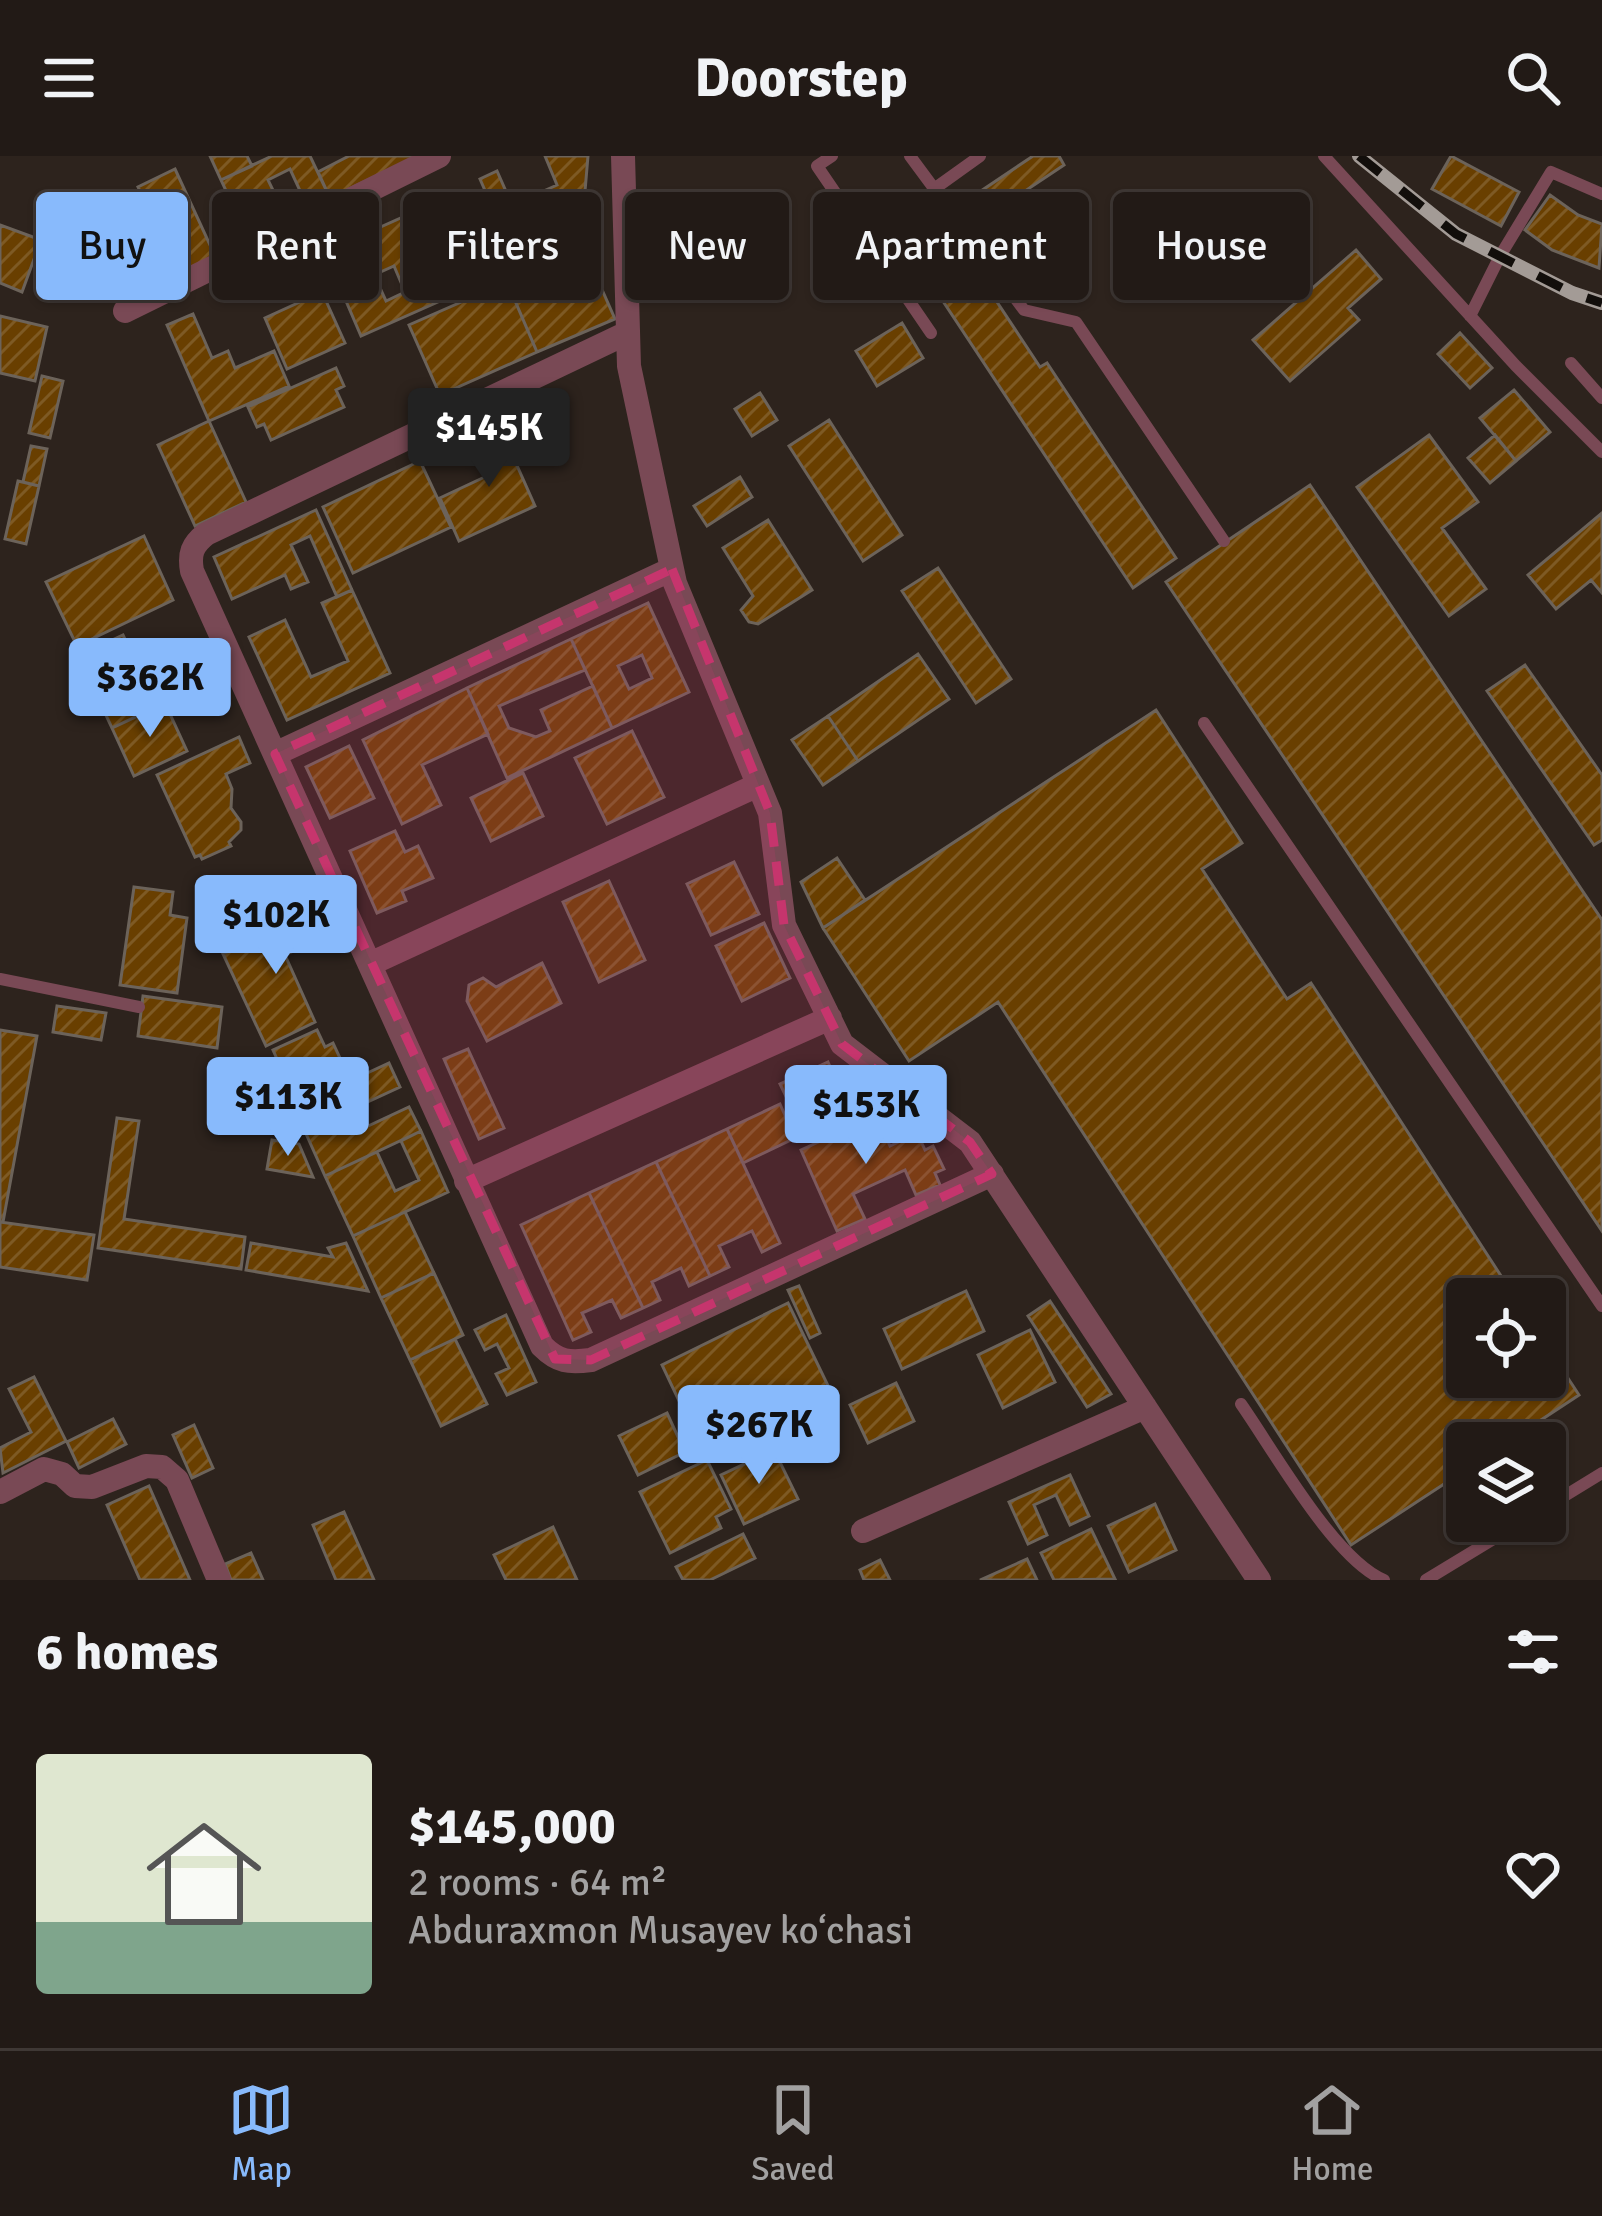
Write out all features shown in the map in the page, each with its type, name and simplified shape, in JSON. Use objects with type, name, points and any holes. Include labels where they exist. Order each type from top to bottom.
[{"type":"street","points":[[125,311],[439,156]]},
{"type":"street","points":[[623,156],[629,366],[673,569],[770,813],[784,925],[842,1044],[970,1142],[1259,1580]]},
{"type":"street","points":[[627,333],[206,534],[195,543],[190,556],[192,571],[542,1346],[555,1359],[591,1360],[992,1174]]},
{"type":"street","points":[[275,754],[673,569]]},
{"type":"street","points":[[370,964],[758,785]]},
{"type":"street","points":[[466,1181],[830,1018]]},
{"type":"street","points":[[862,1532],[1145,1407]]},
{"type":"street","points":[[0,1492],[44,1469],[62,1474],[76,1486],[92,1487],[146,1466],[162,1468],[177,1480],[219,1580]]},
{"type":"lane","points":[[832,156],[817,166],[931,333]]},
{"type":"lane","points":[[910,156],[1024,310],[1076,322],[1224,541]]},
{"type":"lane","points":[[934,188],[980,156]]},
{"type":"lane","points":[[1324,156],[1602,452]]},
{"type":"lane","points":[[1471,316],[1500,256],[1551,172],[1602,194]]},
{"type":"lane","points":[[1570,363],[1602,398]]},
{"type":"lane","points":[[1204,724],[1602,1306]]},
{"type":"lane","points":[[0,979],[139,1006]]},
{"type":"lane","points":[[1241,1404],[1343,1550],[1368,1573],[1384,1580]]},
{"type":"lane","points":[[1566,1495],[1602,1473]]},
{"type":"lane","points":[[1426,1580],[1488,1542]]},
{"type":"highlighted area","points":[[672,569],[770,813],[784,925],[842,1044],[970,1142],[992,1174],[591,1360],[555,1359],[275,754]]},
{"type":"building","points":[[210,156],[247,156],[252,166],[221,180]]},
{"type":"building","points":[[272,156],[310,156],[327,192],[301,192],[290,169],[268,180],[274,192],[227,192],[221,180]]},
{"type":"building","points":[[349,156],[418,156],[343,192],[327,192],[318,172]]},
{"type":"building","points":[[545,156],[588,156],[585,192],[541,192],[557,185]]},
{"type":"building","points":[[1033,156],[1059,156],[1064,165],[1024,192],[979,192]]},
{"type":"building","points":[[1451,156],[1519,192],[1501,226],[1432,189]]},
{"type":"building","points":[[175,169],[186,192],[140,192],[138,187]]},
{"type":"building","points":[[497,171],[506,192],[486,192],[480,179]]},
{"type":"building","points":[[1550,195],[1578,215],[1602,224],[1599,268],[1552,250],[1525,230]]},
{"type":"building","points":[[188,197],[212,249],[212,260],[188,271]]},
{"type":"building","points":[[403,217],[403,287],[394,266],[379,273],[379,228]]},
{"type":"building","points":[[0,225],[36,238],[36,254],[22,292],[0,283]]},
{"type":"building","points":[[1356,250],[1381,279],[1348,308],[1359,320],[1290,381],[1253,340],[1299,300],[1310,300],[1310,290]]},
{"type":"building","points":[[379,286],[386,301],[403,293],[403,300],[440,300],[440,301],[361,336],[346,300],[379,300]]},
{"type":"building","points":[[601,287],[615,319],[537,352],[515,300],[601,300]]},
{"type":"building","points":[[304,300],[326,300],[345,343],[287,369],[265,318]]},
{"type":"building","points":[[466,300],[515,300],[537,352],[440,395],[409,325]]},
{"type":"building","points":[[942,300],[996,300],[1040,367],[1047,363],[1176,558],[1133,588]]},
{"type":"building","points":[[193,314],[212,358],[228,351],[235,368],[274,351],[289,386],[209,421],[167,325]]},
{"type":"building","points":[[0,316],[47,327],[35,381],[0,373]]},
{"type":"building","points":[[902,323],[923,358],[877,386],[856,351]]},
{"type":"building","points":[[1460,333],[1492,368],[1470,388],[1438,354]]},
{"type":"building","points":[[336,368],[344,386],[336,390],[344,407],[271,440],[264,424],[257,427],[248,407]]},
{"type":"building","points":[[42,376],[63,381],[50,438],[29,433]]},
{"type":"building","points":[[1514,390],[1550,432],[1516,461],[1480,418]]},
{"type":"building","points":[[760,393],[777,420],[752,436],[735,409]]},
{"type":"building","points":[[829,420],[902,535],[863,561],[789,446]]},
{"type":"building","points":[[209,421],[246,502],[195,526],[158,445]]},
{"type":"building","points":[[499,425],[535,506],[459,541],[440,498],[491,474],[474,437]]},
{"type":"building","points":[[1429,435],[1478,502],[1442,528],[1486,589],[1449,616],[1357,487]]},
{"type":"building","points":[[1495,435],[1516,461],[1490,483],[1468,458]]},
{"type":"building","points":[[31,446],[47,449],[39,486],[23,482]]},
{"type":"building","points":[[420,461],[451,527],[353,573],[323,507]]},
{"type":"building","points":[[740,477],[752,497],[707,526],[694,506]]},
{"type":"building","points":[[18,481],[39,486],[26,544],[5,539]]},
{"type":"building","points":[[1310,485],[1602,920],[1602,1231],[1166,582]]},
{"type":"building","points":[[316,510],[352,590],[337,597],[310,536],[291,545],[308,582],[291,589],[285,575],[232,599],[214,557]]},
{"type":"building","points":[[1602,513],[1602,593],[1591,580],[1556,609],[1528,575]]},
{"type":"building","points":[[768,520],[812,590],[758,624],[749,622],[741,610],[753,596],[723,548]]},
{"type":"building","points":[[144,536],[173,600],[77,646],[46,582]]},
{"type":"building","points":[[938,568],[1011,679],[976,703],[902,591]]},
{"type":"building","points":[[352,590],[390,673],[287,720],[249,637],[285,620],[311,677],[348,661],[322,603]]},
{"type":"building","points":[[648,603],[689,692],[612,728],[571,639]],"holes":[[[642,655],[652,678],[629,689],[618,666]]]},
{"type":"building","points":[[123,635],[157,707],[112,728],[78,656]]},
{"type":"building","points":[[571,639],[585,670],[499,706],[509,728],[536,737],[550,731],[541,710],[593,686],[612,728],[507,778],[467,688]]},
{"type":"building","points":[[918,654],[949,699],[858,761],[828,716]]},
{"type":"building","points":[[1525,665],[1602,775],[1602,840],[1594,845],[1487,691]]},
{"type":"building","points":[[467,688],[488,734],[422,765],[441,805],[402,824],[363,740]]},
{"type":"building","points":[[165,703],[187,751],[134,776],[112,728]]},
{"type":"building","points":[[1156,710],[1242,843],[1202,869],[1287,999],[1311,983],[1502,1278],[1446,1278],[1446,1398],[1566,1398],[1566,1375],[1579,1395],[1538,1422],[1446,1422],[1446,1483],[1351,1545],[998,1002],[909,1061],[823,928]]},
{"type":"building","points":[[828,716],[858,761],[823,785],[792,740]]},
{"type":"building","points":[[632,731],[664,797],[607,824],[575,758]]},
{"type":"building","points":[[239,737],[250,763],[226,774],[232,789],[231,808],[241,830],[229,842],[231,846],[202,859],[195,857],[157,775]]},
{"type":"building","points":[[349,746],[374,798],[330,818],[306,767]]},
{"type":"building","points":[[523,773],[543,816],[491,841],[471,798]]},
{"type":"building","points":[[395,831],[405,852],[418,846],[433,878],[402,891],[406,901],[377,913],[350,851]]},
{"type":"building","points":[[837,858],[865,900],[823,928],[801,882]]},
{"type":"building","points":[[734,862],[759,914],[711,935],[687,884]]},
{"type":"building","points":[[609,881],[645,960],[599,982],[563,902]]},
{"type":"building","points":[[134,887],[173,892],[170,915],[187,918],[177,993],[120,985]]},
{"type":"building","points":[[319,910],[330,934],[285,955],[315,1022],[266,1046],[223,954]]},
{"type":"building","points":[[764,923],[790,978],[742,1001],[716,946]]},
{"type":"building","points":[[542,963],[561,1003],[487,1041],[467,1001],[469,985],[483,978],[496,987]]},
{"type":"building","points":[[143,996],[222,1007],[217,1048],[138,1036]]},
{"type":"building","points":[[57,1006],[106,1013],[101,1040],[53,1032]]},
{"type":"building","points":[[0,1030],[37,1036],[3,1222],[0,1222]]},
{"type":"building","points":[[317,1030],[325,1047],[333,1043],[340,1058],[332,1062],[338,1077],[294,1097],[273,1050]]},
{"type":"building","points":[[468,1049],[504,1128],[479,1139],[444,1059]]},
{"type":"building","points":[[248,1061],[251,1081],[263,1074],[280,1109],[256,1122],[231,1125],[223,1065]]},
{"type":"building","points":[[828,1062],[848,1106],[801,1128],[780,1084]]},
{"type":"building","points":[[389,1063],[400,1087],[359,1106],[368,1126],[409,1107],[421,1131],[325,1176],[294,1107]]},
{"type":"building","points":[[780,1104],[795,1138],[743,1163],[727,1129]]},
{"type":"building","points":[[876,1116],[890,1146],[917,1133],[925,1150],[933,1146],[944,1169],[935,1173],[940,1185],[916,1195],[905,1170],[853,1194],[865,1219],[837,1231],[801,1150]]},
{"type":"building","points":[[117,1118],[139,1121],[124,1219],[245,1237],[241,1269],[98,1248]]},
{"type":"building","points":[[727,1129],[780,1243],[762,1252],[752,1231],[719,1246],[729,1267],[710,1276],[656,1162]]},
{"type":"building","points":[[421,1131],[448,1192],[353,1236],[325,1176],[377,1152],[395,1191],[419,1180],[401,1141]]},
{"type":"building","points":[[272,1140],[299,1144],[313,1177],[267,1169]]},
{"type":"building","points":[[656,1162],[710,1276],[689,1286],[681,1268],[652,1282],[660,1300],[643,1308],[589,1193]]},
{"type":"building","points":[[589,1193],[643,1308],[621,1318],[612,1300],[582,1313],[591,1332],[573,1340],[521,1225]]},
{"type":"building","points":[[405,1212],[434,1273],[381,1298],[353,1236]]},
{"type":"building","points":[[0,1222],[94,1235],[87,1280],[0,1267]]},
{"type":"building","points":[[251,1243],[333,1257],[328,1248],[346,1243],[368,1291],[246,1270]]},
{"type":"building","points":[[434,1273],[463,1335],[410,1360],[381,1298]]},
{"type":"building","points":[[799,1286],[820,1333],[810,1338],[788,1290]]},
{"type":"building","points":[[966,1291],[984,1331],[902,1369],[884,1329]]},
{"type":"building","points":[[1050,1301],[1111,1394],[1087,1407],[1028,1316]]},
{"type":"building","points":[[788,1303],[834,1398],[707,1460],[662,1365]]},
{"type":"building","points":[[506,1315],[536,1382],[507,1395],[496,1374],[509,1368],[497,1344],[485,1350],[475,1330]]},
{"type":"building","points":[[1030,1330],[1055,1382],[1003,1408],[978,1355]]},
{"type":"building","points":[[455,1339],[487,1404],[441,1426],[410,1360]]},
{"type":"building","points":[[34,1377],[66,1441],[3,1473],[0,1448],[31,1432],[9,1389]]},
{"type":"building","points":[[896,1383],[914,1421],[868,1443],[850,1405]]},
{"type":"building","points":[[667,1413],[685,1452],[638,1475],[619,1436]]},
{"type":"building","points":[[113,1419],[126,1444],[79,1468],[67,1442]]},
{"type":"building","points":[[194,1425],[213,1468],[192,1478],[173,1435]]},
{"type":"building","points":[[774,1450],[798,1499],[744,1524],[721,1475]]},
{"type":"building","points":[[707,1460],[731,1509],[716,1517],[721,1528],[670,1553],[640,1492]]},
{"type":"building","points":[[1070,1475],[1089,1516],[1070,1525],[1056,1495],[1034,1505],[1047,1535],[1028,1544],[1009,1502]]},
{"type":"building","points":[[149,1486],[190,1580],[140,1580],[107,1505]]},
{"type":"building","points":[[1155,1504],[1176,1550],[1129,1572],[1108,1526]]},
{"type":"building","points":[[344,1512],[374,1580],[336,1580],[313,1525]]},
{"type":"building","points":[[553,1527],[577,1580],[506,1580],[494,1555]]},
{"type":"building","points":[[1091,1529],[1115,1579],[1054,1580],[1041,1553]]},
{"type":"building","points":[[743,1534],[755,1558],[710,1580],[683,1580],[676,1567]]},
{"type":"building","points":[[251,1553],[263,1580],[231,1580],[225,1564]]},
{"type":"building","points":[[1027,1559],[1037,1580],[980,1580]]},
{"type":"building","points":[[880,1560],[890,1580],[864,1580],[860,1570]]},
{"type":"railway","points":[[1359,156],[1456,234],[1572,293],[1602,303]]}]
